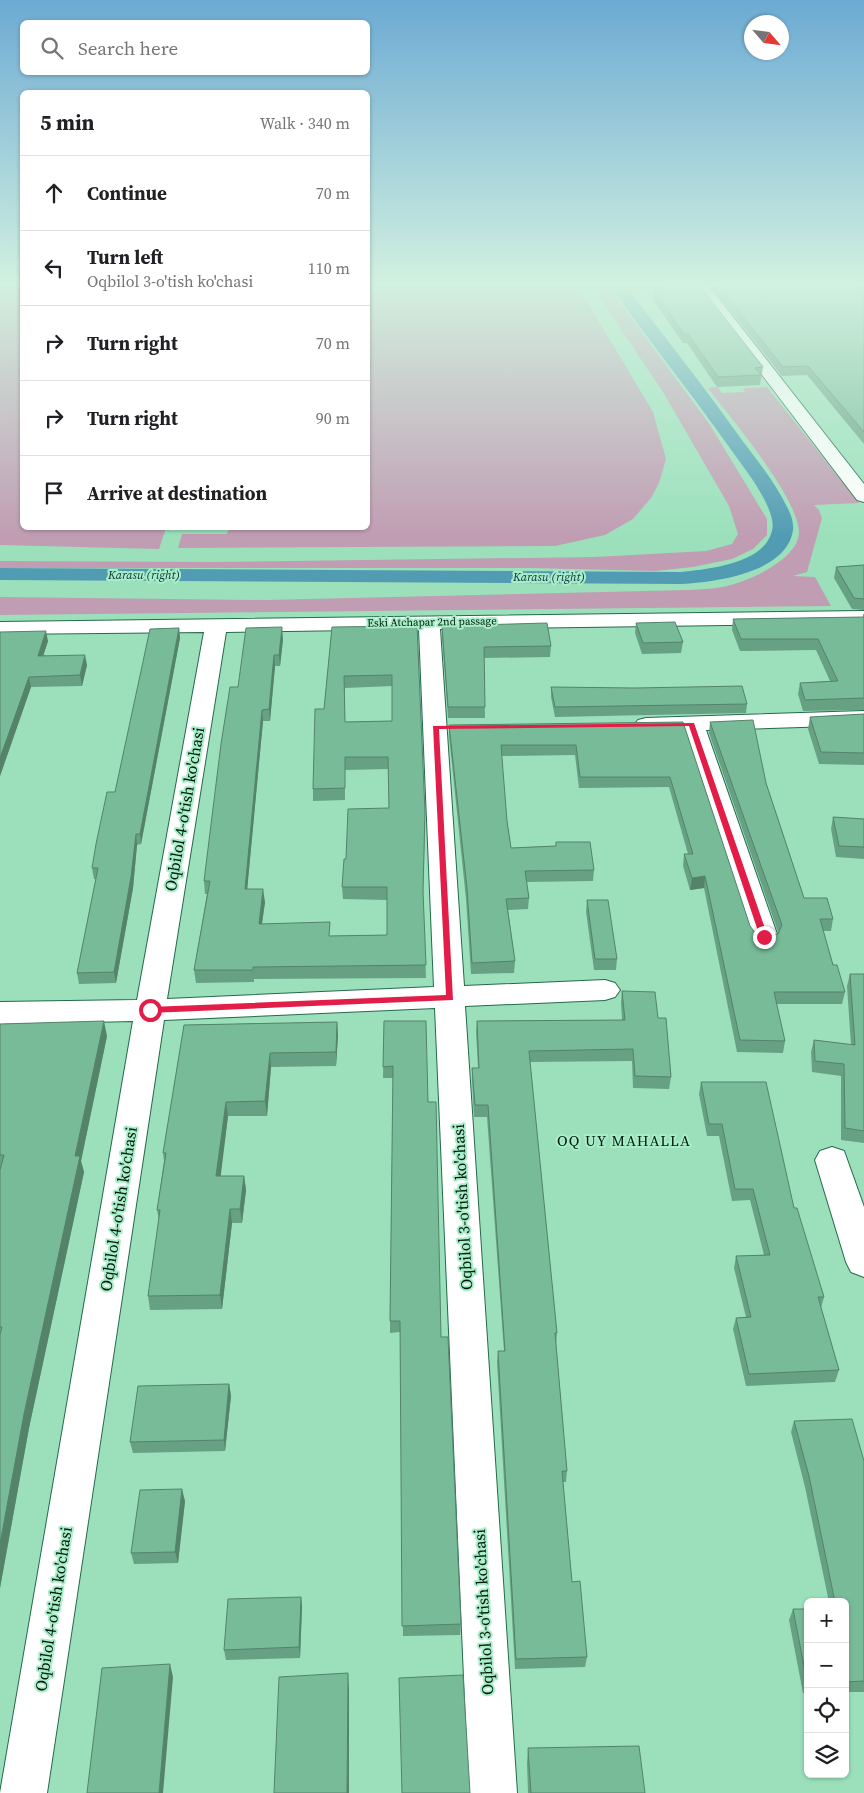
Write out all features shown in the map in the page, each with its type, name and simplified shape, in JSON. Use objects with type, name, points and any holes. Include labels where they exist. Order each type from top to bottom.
[{"type":"street","points":[[766,369],[864,496]]},
{"type":"street","name":"Eski Atchapar 2nd passage","points":[[0,628],[864,617]]},
{"type":"street","name":"Oqbilol 3-o'tish ko'chasi","points":[[429,622],[445,727],[450,998],[493,1793]]},
{"type":"street","name":"Oqbilol 4-o'tish ko'chasi","points":[[23,1793],[150,1010],[216,625]]},
{"type":"street","points":[[623,725],[864,718]]},
{"type":"street","points":[[692,724],[764,937]]},
{"type":"street","points":[[0,1013],[150,1010],[605,990]]},
{"type":"street","points":[[832,1160],[864,1262]]},
{"type":"shaded area","points":[[0,369],[20,369],[20,530],[165,530],[159,549],[0,545]]},
{"type":"shaded area","points":[[370,369],[627,369],[653,412],[666,459],[659,483],[651,498],[633,519],[605,535],[555,546],[178,548],[182,534],[227,534],[228,530],[370,530]]},
{"type":"shaded area","points":[[647,369],[669,369],[710,425],[767,519],[767,535],[753,549],[732,559],[693,567],[655,571],[530,568],[0,568],[0,561],[211,562],[595,557],[706,551],[732,544],[738,534],[729,506],[663,392]]},
{"type":"shaded area","points":[[718,387],[722,393],[745,392],[743,388],[767,387],[859,503],[814,505],[819,510],[822,518],[807,572],[793,576],[815,577],[831,606],[0,615],[0,597],[266,600],[688,590],[732,585],[744,581],[781,561],[797,542],[799,532],[796,517],[776,479],[708,388]]},
{"type":"building","points":[[712,369],[756,369],[761,375],[718,377]]},
{"type":"building","points":[[810,369],[864,369],[864,432]]},
{"type":"building","points":[[864,565],[864,599],[854,598],[836,567]]},
{"type":"building","points":[[864,617],[864,698],[805,700],[800,683],[838,681],[818,639],[741,639],[733,619]]},
{"type":"building","points":[[675,622],[683,642],[643,643],[636,623]]},
{"type":"building","points":[[547,623],[551,646],[484,647],[485,707],[448,707],[442,626]]},
{"type":"building","points":[[417,626],[425,812],[423,891],[426,965],[253,967],[253,970],[194,970],[210,881],[204,881],[221,744],[230,687],[238,687],[246,628],[282,627],[279,655],[274,655],[269,709],[262,710],[245,889],[263,889],[259,924],[330,922],[329,936],[387,935],[387,887],[342,887],[344,859],[346,859],[348,809],[389,808],[388,757],[345,757],[345,788],[313,789],[315,709],[324,709],[332,627]],"holes":[[[392,675],[392,721],[345,722],[344,676]]]},
{"type":"building","points":[[179,628],[140,834],[136,834],[131,877],[114,972],[77,973],[98,868],[92,868],[107,792],[115,792],[150,629]]},
{"type":"building","points":[[46,631],[38,656],[85,655],[80,675],[29,677],[0,758],[0,632]]},
{"type":"building","points":[[742,686],[747,704],[555,707],[551,687],[635,688]]},
{"type":"building","points":[[864,714],[864,753],[821,752],[810,717]]},
{"type":"building","points":[[753,720],[766,783],[804,898],[827,898],[833,919],[820,919],[833,965],[837,965],[845,992],[774,992],[785,1041],[740,1040],[705,876],[692,878],[684,854],[693,854],[670,777],[580,777],[576,745],[501,745],[507,821],[511,848],[556,846],[556,842],[590,842],[594,870],[525,871],[529,898],[506,899],[515,961],[472,963],[467,888],[449,725],[683,722],[750,926],[756,934],[767,936],[778,934],[782,925],[710,722]]},
{"type":"building","points":[[833,817],[864,819],[864,847],[839,846]]},
{"type":"building","points":[[587,900],[608,900],[617,959],[595,959]]},
{"type":"building","points":[[850,974],[864,974],[864,1131],[845,1128],[844,1064],[815,1061],[814,1040],[855,1045]]},
{"type":"building","points":[[622,991],[655,992],[658,1018],[666,1018],[671,1077],[635,1076],[633,1049],[529,1051],[557,1333],[555,1333],[567,1471],[562,1471],[572,1582],[580,1581],[587,1657],[516,1659],[498,1351],[505,1351],[488,1105],[475,1105],[472,1068],[479,1068],[477,1021],[625,1020]]},
{"type":"building","points":[[104,1021],[75,1156],[80,1156],[24,1414],[0,1544],[0,1335],[2,1327],[0,1327],[0,1170],[4,1155],[0,1155],[0,1024]]},
{"type":"building","points":[[384,1021],[426,1021],[428,1102],[436,1102],[441,1337],[448,1337],[461,1624],[402,1626],[400,1321],[390,1321],[393,1066],[383,1067]]},
{"type":"building","points":[[337,1022],[336,1052],[270,1053],[265,1101],[226,1102],[216,1176],[244,1176],[240,1209],[230,1209],[220,1295],[148,1296],[160,1210],[157,1210],[166,1153],[163,1153],[184,1025]]},
{"type":"building","points":[[701,1082],[766,1082],[794,1208],[797,1208],[824,1297],[818,1297],[839,1370],[749,1374],[736,1318],[751,1317],[736,1256],[770,1255],[753,1189],[735,1189],[722,1124],[709,1124]]},
{"type":"building","points":[[229,1384],[224,1440],[130,1442],[138,1386]]},
{"type":"building","points":[[852,1419],[864,1461],[864,1681],[849,1682],[849,1598],[834,1598],[809,1476],[794,1421]]},
{"type":"building","points":[[182,1489],[175,1552],[131,1553],[140,1490]]},
{"type":"building","points":[[301,1597],[299,1647],[224,1650],[228,1599]]},
{"type":"building","points":[[793,1609],[804,1609],[804,1666]]},
{"type":"building","points":[[170,1664],[159,1793],[87,1793],[102,1668]]},
{"type":"building","points":[[348,1673],[347,1793],[274,1793],[279,1677]]},
{"type":"building","points":[[463,1675],[470,1793],[402,1793],[399,1678]]},
{"type":"building","points":[[639,1746],[645,1793],[531,1793],[528,1748]]},
{"type":"waterway","name":"Karasu (right)","points":[[0,574],[681,578],[722,573],[737,569],[764,556],[774,547],[781,536],[783,526],[781,516],[777,505],[762,480],[680,369]]},
{"type":"district","name":"OQ UY MAHALLA","points":[[624,1140]]},
{"type":"route","points":[[150,1010],[450,998],[435,727],[692,724],[764,937]]}]
